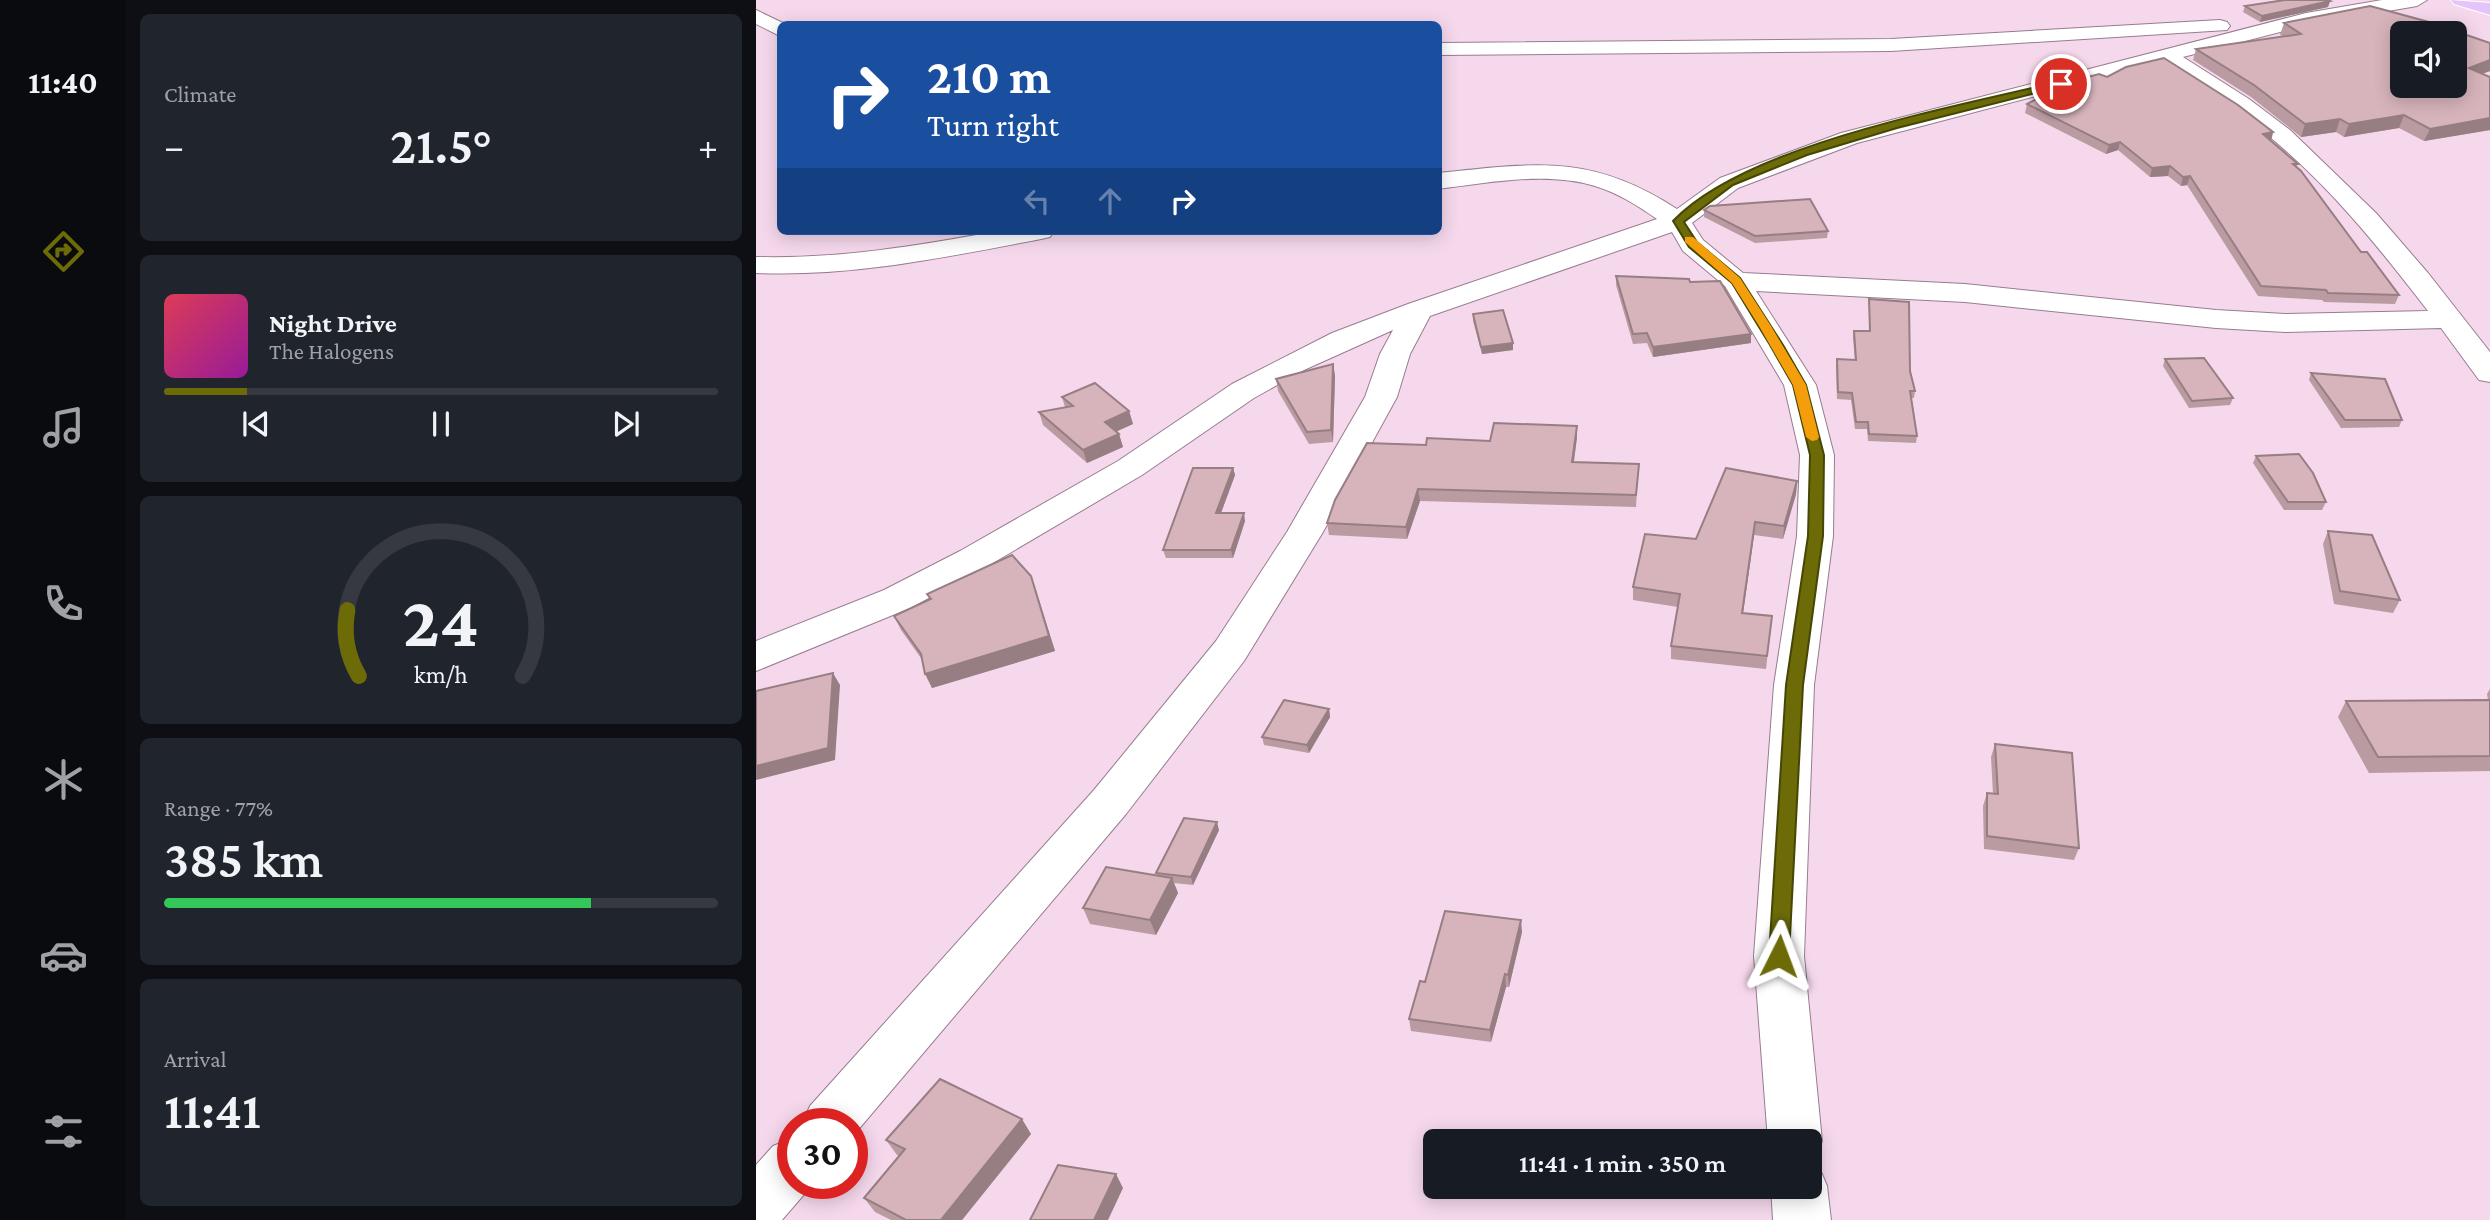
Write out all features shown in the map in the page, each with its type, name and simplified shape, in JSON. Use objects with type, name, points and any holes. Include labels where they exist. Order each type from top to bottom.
[{"type":"highway","points":[[2461,0],[2490,9]]},
{"type":"street","points":[[756,657],[908,594],[1130,468],[1253,385],[1343,339],[1418,310],[1678,221],[1729,183],[1803,153],[1893,126],[2168,57],[2306,19],[2417,0]]},
{"type":"street","points":[[756,16],[777,28]]},
{"type":"street","points":[[1442,49],[1891,45],[2306,19]]},
{"type":"street","points":[[2168,57],[2249,110],[2281,134],[2317,167],[2399,254],[2490,373]]},
{"type":"street","points":[[1442,181],[1519,172],[1566,173],[1602,180],[1638,195],[1678,221],[1693,244],[1736,281],[1800,385],[1817,455],[1815,536],[1794,685],[1779,956],[1794,1129]]},
{"type":"street","points":[[756,265],[787,267],[842,262],[1015,235]]},
{"type":"street","points":[[1736,281],[1965,293],[2216,319],[2285,323],[2450,319]]},
{"type":"street","points":[[843,1108],[1110,802],[1230,651],[1305,533],[1381,397],[1395,354],[1418,310]]},
{"type":"street","points":[[756,1207],[777,1183]]},
{"type":"street","points":[[1800,1199],[1802,1220]]},
{"type":"building","points":[[2285,0],[2330,1],[2262,16],[2245,6]]},
{"type":"building","points":[[2370,6],[2425,21],[2390,21],[2390,98],[2467,98],[2467,35],[2490,43],[2490,60],[2469,68],[2490,77],[2490,118],[2430,129],[2404,115],[2349,124],[2340,119],[2305,124],[2254,85],[2196,49],[2301,34],[2284,23]]},
{"type":"building","points":[[2164,58],[2238,105],[2273,132],[2263,134],[2298,164],[2293,164],[2361,252],[2367,252],[2399,295],[2328,293],[2326,290],[2261,286],[2190,176],[2183,177],[2170,166],[2152,168],[2120,142],[2109,145],[2027,104],[2069,82],[2099,74],[2107,77],[2126,67]]},
{"type":"building","points":[[1810,199],[1828,231],[1755,236],[1704,210],[1710,206]]},
{"type":"building","points":[[1616,276],[1689,279],[1690,282],[1720,281],[1751,334],[1653,347],[1647,333],[1633,334]]},
{"type":"building","points":[[1869,299],[1909,302],[1910,371],[1915,391],[1910,391],[1917,436],[1869,434],[1868,422],[1856,422],[1852,393],[1838,392],[1837,359],[1856,360],[1854,331],[1870,331]]},
{"type":"building","points":[[1503,310],[1513,343],[1481,347],[1473,314]]},
{"type":"building","points":[[2204,358],[2233,398],[2192,401],[2165,359]]},
{"type":"building","points":[[1333,364],[1331,430],[1307,432],[1276,379]]},
{"type":"building","points":[[2311,373],[2385,379],[2402,420],[2345,420]]},
{"type":"building","points":[[1095,383],[1129,411],[1105,422],[1119,434],[1083,450],[1039,412],[1073,406],[1062,397]]},
{"type":"building","points":[[1494,423],[1577,426],[1572,462],[1639,464],[1636,495],[1418,489],[1406,527],[1327,523],[1335,500],[1367,443],[1426,445],[1427,438],[1490,441]]},
{"type":"building","points":[[2299,454],[2313,473],[2326,502],[2288,502],[2256,456]]},
{"type":"building","points":[[1193,468],[1233,468],[1216,513],[1244,513],[1231,550],[1163,550]]},
{"type":"building","points":[[1726,468],[1797,481],[1784,526],[1755,522],[1742,613],[1772,616],[1767,656],[1671,646],[1680,594],[1633,587],[1645,534],[1696,539]]},
{"type":"building","points":[[2328,531],[2372,535],[2400,600],[2340,591]]},
{"type":"building","points":[[1012,555],[1031,576],[1049,636],[925,674],[921,654],[894,616],[931,599],[927,594]]},
{"type":"building","points":[[833,673],[828,748],[756,766],[756,691]]},
{"type":"building","points":[[1284,700],[1329,709],[1307,745],[1262,737]]},
{"type":"building","points":[[2490,700],[2490,756],[2378,757],[2346,701]]},
{"type":"building","points":[[1995,744],[2072,753],[2079,848],[1987,836],[1987,793],[1998,794]]},
{"type":"building","points":[[1184,818],[1217,822],[1191,877],[1156,873]]},
{"type":"building","points":[[1106,867],[1172,878],[1150,920],[1083,908]]},
{"type":"building","points":[[1445,911],[1521,920],[1508,975],[1505,974],[1490,1030],[1409,1019],[1420,981],[1425,982]]},
{"type":"building","points":[[940,1079],[1022,1119],[941,1220],[906,1220],[866,1199],[905,1149],[886,1140]]},
{"type":"building","points":[[1058,1165],[1116,1174],[1094,1220],[1030,1220]]},
{"type":"slow traffic","points":[[1689,239],[1736,281],[1765,326],[1800,385],[1812,437]]},
{"type":"route","points":[[1779,956],[1794,685],[1815,536],[1817,455],[1800,385],[1777,345],[1736,281],[1693,244],[1678,221],[1729,183],[1803,153],[1893,126],[2061,84]]}]
